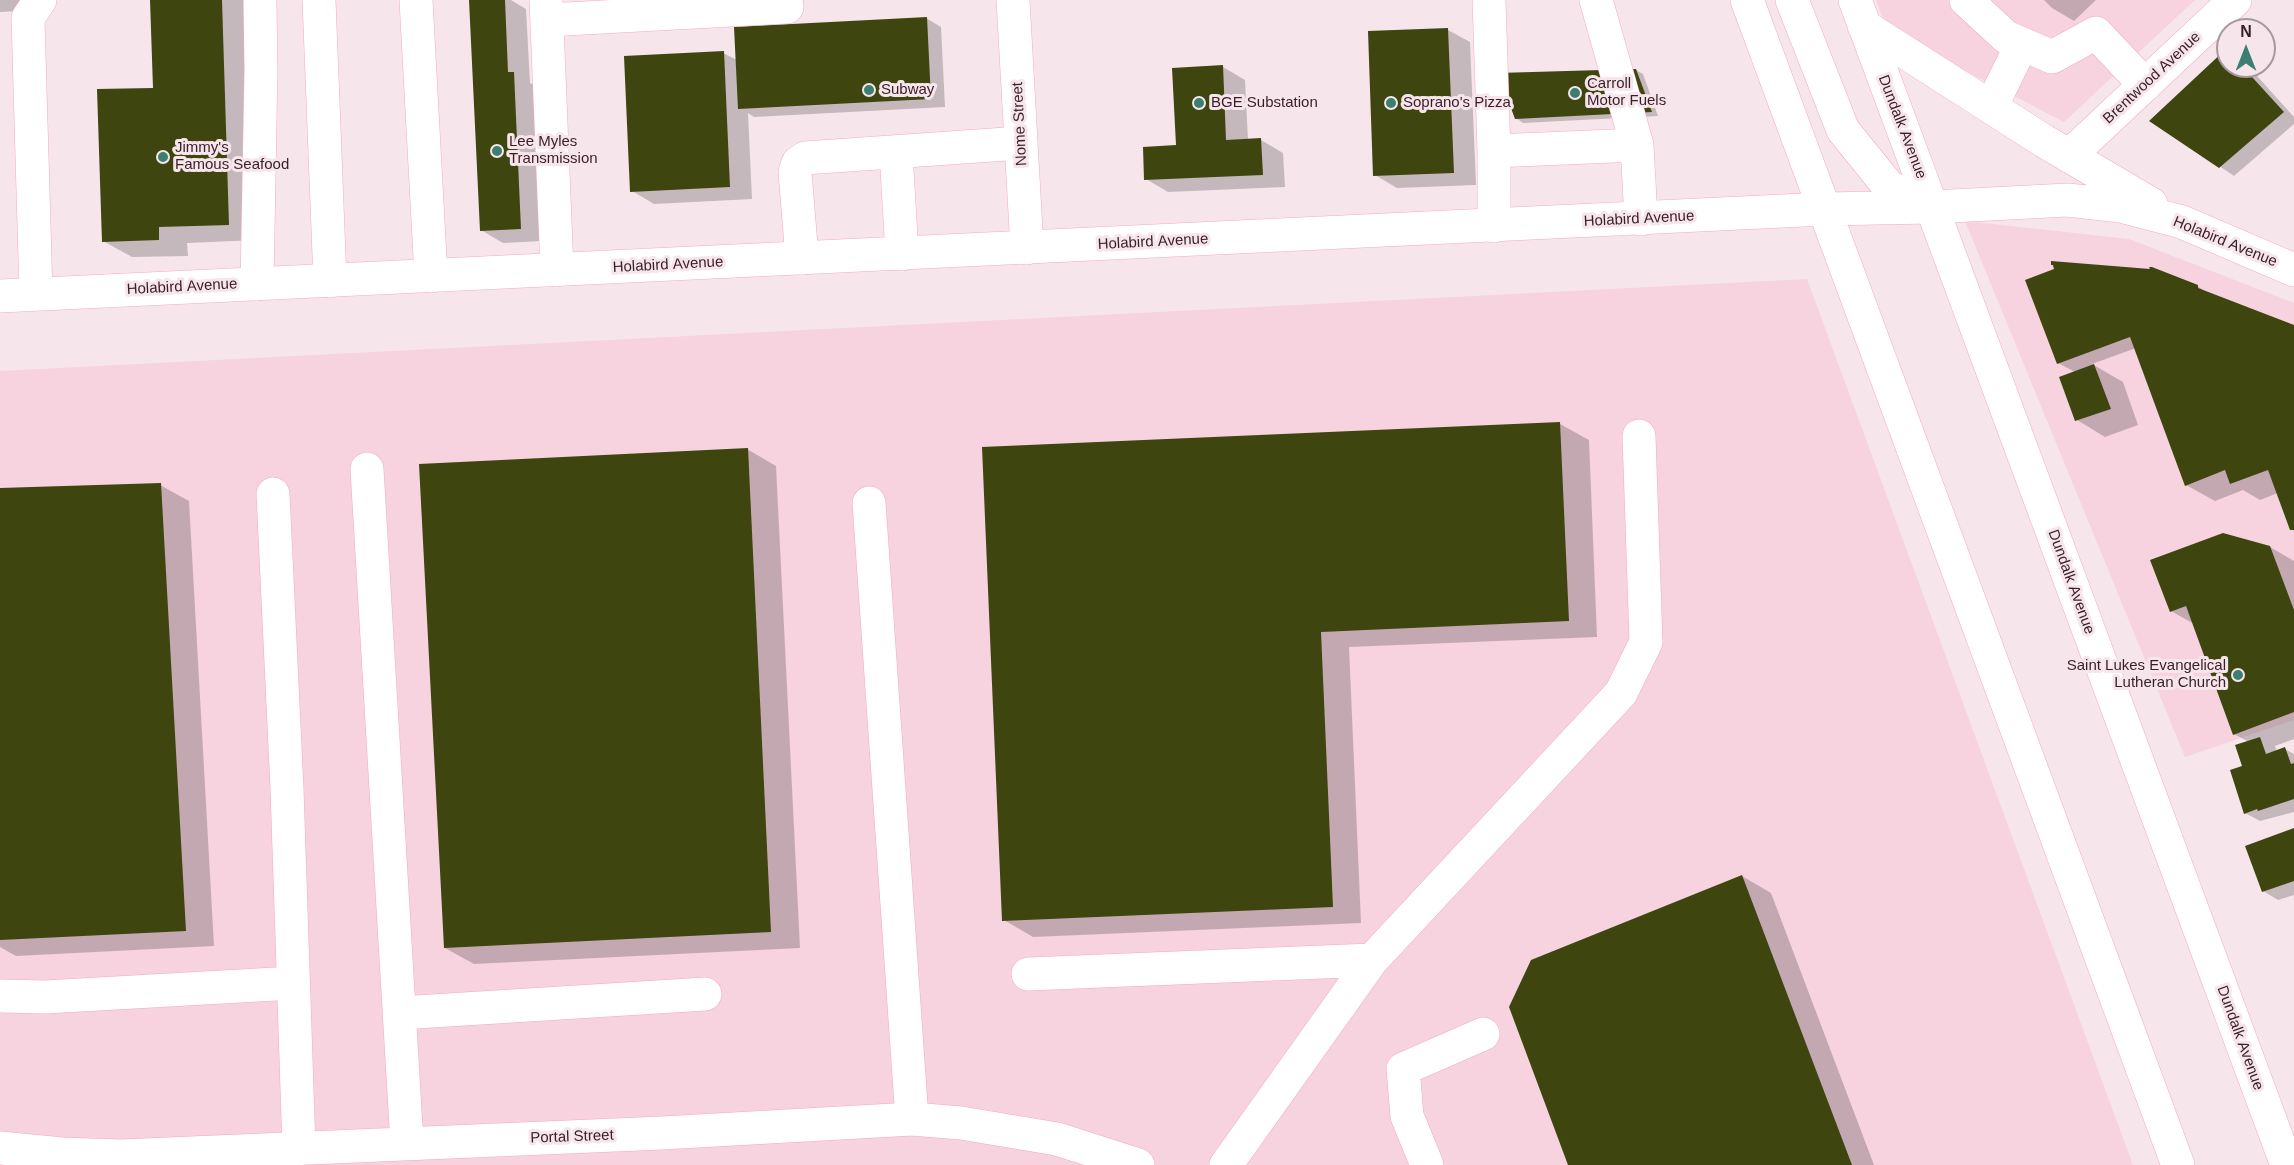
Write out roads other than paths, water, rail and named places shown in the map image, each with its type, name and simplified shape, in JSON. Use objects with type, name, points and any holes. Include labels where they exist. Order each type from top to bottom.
[{"type":"main road","points":[[36,294],[28,18],[40,0]]},
{"type":"main road","points":[[257,284],[260,0]]},
{"type":"main road","points":[[319,0],[330,281]]},
{"type":"main road","points":[[416,0],[431,276]]},
{"type":"main road","points":[[557,270],[547,10],[787,7],[786,0]]},
{"type":"main road","name":"Nome Street","points":[[1013,0],[1027,248]]},
{"type":"main road","points":[[1489,0],[1494,226]]},
{"type":"main road","points":[[1596,0],[1637,145],[1641,219]]},
{"type":"main road","points":[[1747,0],[2178,1165]]},
{"type":"main road","points":[[1792,0],[1843,130],[1888,187],[1932,207]]},
{"type":"main road","points":[[1966,0],[2006,37],[2052,57],[2096,33],[2145,85]]},
{"type":"main road","name":"Brentwood Avenue","points":[[2069,156],[2145,85],[2216,6]]},
{"type":"main road","points":[[1859,13],[1991,107],[2182,222]]},
{"type":"main road","name":"Dundalk Avenue","points":[[1859,13],[2287,1165]]},
{"type":"main road","points":[[1991,107],[2022,44]]},
{"type":"main road","points":[[802,258],[795,172],[798,164],[805,158],[1021,143]]},
{"type":"main road","points":[[1494,151],[1637,145]]},
{"type":"main road","points":[[896,152],[902,254]]},
{"type":"main road","name":"Holabird Avenue","points":[[0,296],[1825,209],[1932,207],[2068,200],[2121,206],[2182,222],[2294,270]]},
{"type":"main road","points":[[1226,1165],[1372,960],[1621,693],[1646,642],[1639,436]]},
{"type":"main road","points":[[367,468],[408,1144]]},
{"type":"main road","points":[[273,494],[287,789],[298,1149]]},
{"type":"main road","points":[[869,503],[912,1119]]},
{"type":"main road","points":[[1028,974],[1372,960]]},
{"type":"main road","points":[[0,996],[45,997],[293,983]]},
{"type":"main road","points":[[400,1013],[705,994]]},
{"type":"main road","points":[[1427,1165],[1407,1116],[1403,1069],[1483,1034]]},
{"type":"main road","name":"Portal Street","points":[[0,1148],[120,1161],[298,1149],[349,1156],[408,1144],[697,1132],[912,1119],[961,1123],[1057,1139],[1138,1165]]},
{"type":"place","name":"Subway","points":[[869,90]]},
{"type":"place","name":"Carroll Motor Fuels","points":[[1575,93]]},
{"type":"place","name":"BGE Substation","points":[[1199,103]]},
{"type":"place","name":"Soprano's Pizza","points":[[1391,103]]},
{"type":"place","name":"Lee Myles Transmission","points":[[497,151]]},
{"type":"place","name":"Jimmy's Famous Seafood","points":[[163,157]]},
{"type":"place","name":"Saint Lukes Evangelical Lutheran Church","points":[[2238,675]]}]
